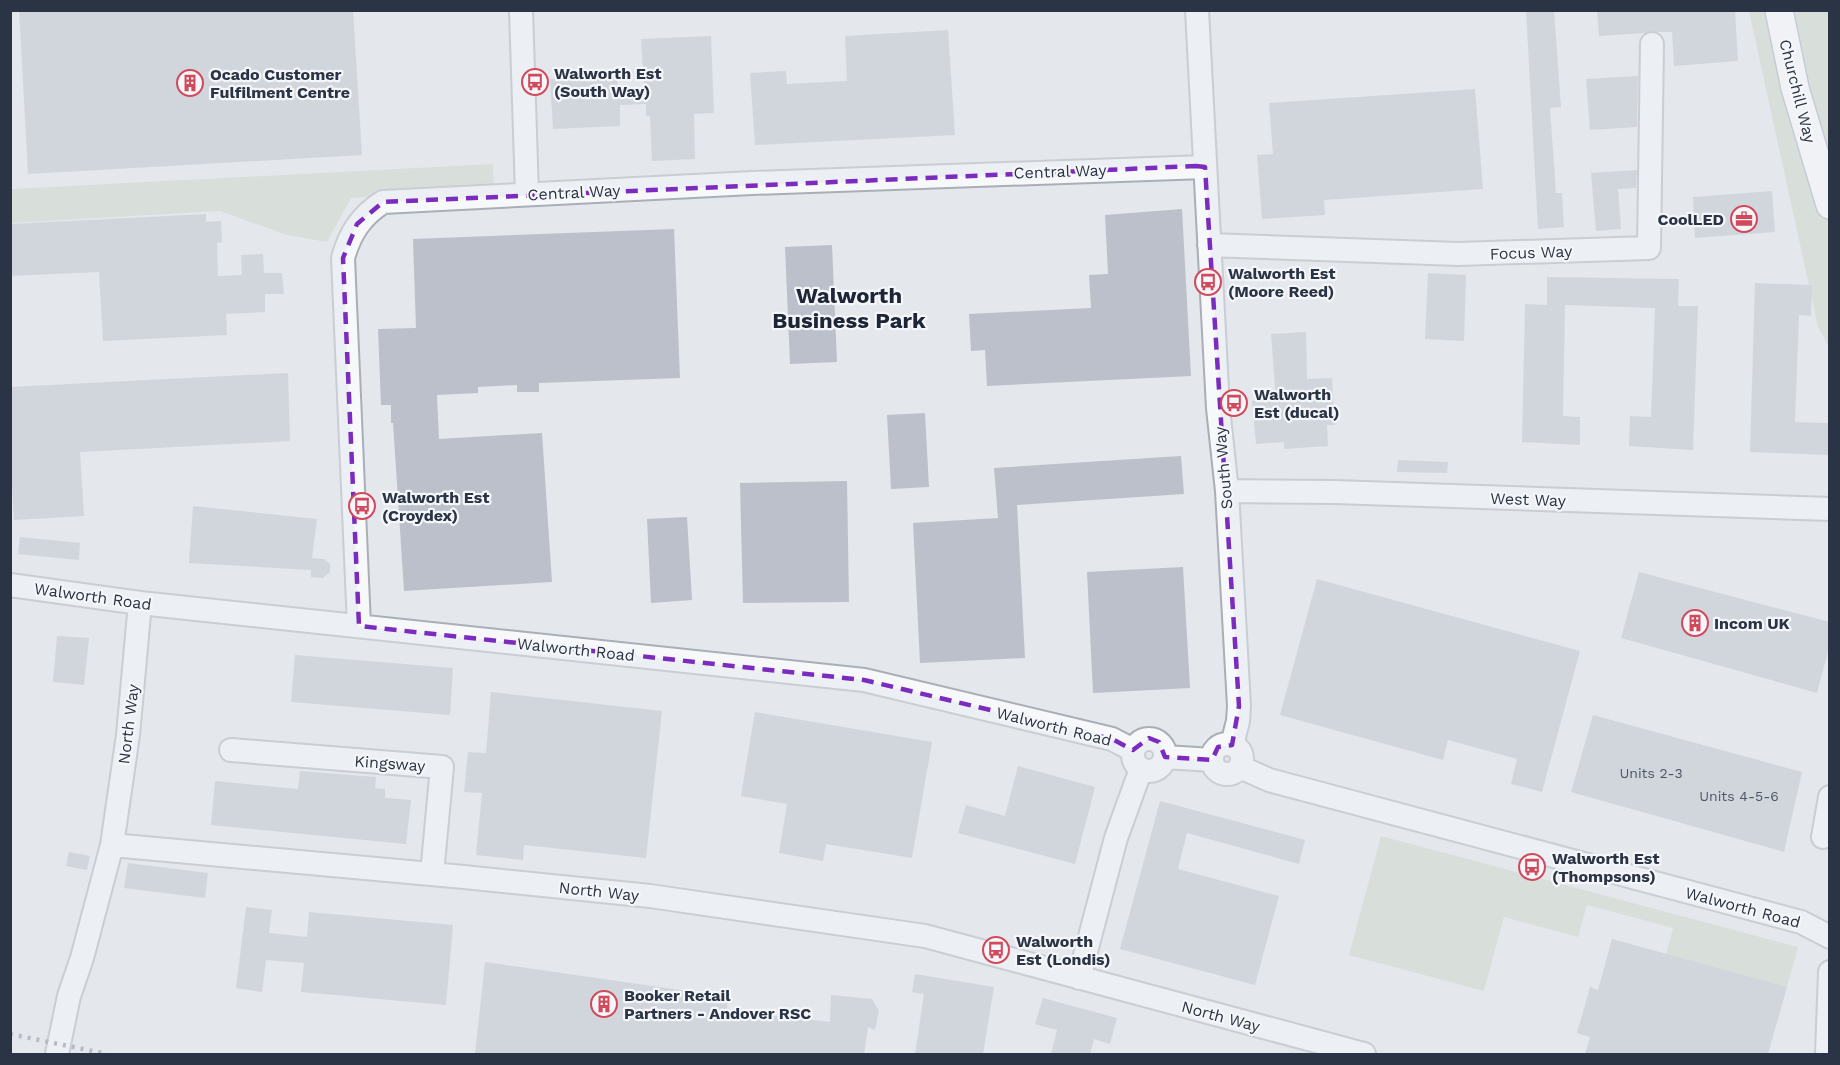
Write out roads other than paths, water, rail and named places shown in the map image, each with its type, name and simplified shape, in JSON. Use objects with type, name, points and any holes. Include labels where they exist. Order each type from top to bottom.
[{"type":"main road","name":"Churchill Way","points":[[1779,10],[1795,88],[1830,205]]},
{"type":"street","points":[[521,10],[527,194]]},
{"type":"street","name":"South Way","points":[[1197,10],[1218,408],[1227,490],[1239,706],[1232,745]]},
{"type":"street","name":"Focus Way","points":[[1209,244],[1458,254],[1649,248],[1652,44]]},
{"type":"street","name":"Central Way","points":[[358,626],[343,258],[347,242],[357,224],[368,212],[383,202],[764,183],[1205,167]]},
{"type":"street","name":"West Way","points":[[1227,490],[1830,509]]},
{"type":"street","name":"Walworth Road","points":[[10,585],[140,603],[864,680],[1113,739],[1151,771],[1156,770],[1165,757],[1212,760],[1221,773],[1232,773],[1240,767],[1269,780],[1801,922],[1830,937]]},
{"type":"street","name":"North Way","points":[[57,1054],[69,996],[82,958],[112,845],[128,735],[140,603]]},
{"type":"street","points":[[1212,760],[1212,755],[1218,747],[1223,744],[1232,745],[1242,756],[1240,767]]},
{"type":"street","name":"Kingsway","points":[[231,750],[442,767],[432,874]]},
{"type":"street","points":[[1079,978],[1137,760]]},
{"type":"street","points":[[1823,837],[1830,797]]},
{"type":"street","name":"North Way","points":[[112,845],[650,896],[925,936],[1364,1054]]},
{"type":"street","points":[[1827,1054],[1830,972]]},
{"type":"railway","points":[[10,1034],[107,1054]]},
{"type":"place","name":"Walworth Est (South Way)","points":[[535,82]]},
{"type":"place","name":"Ocado Customer Fulfilment Centre","points":[[190,83]]},
{"type":"place","name":"CoolLED","points":[[1744,219]]},
{"type":"place","name":"Walworth Est (Moore Reed)","points":[[1208,282]]},
{"type":"place","name":"Walworth Est (ducal)","points":[[1234,403]]},
{"type":"place","name":"Walworth Est (Croydex)","points":[[362,506]]},
{"type":"place","name":"Incom UK","points":[[1695,623]]},
{"type":"place","name":"Walworth Est (Thompsons)","points":[[1532,867]]},
{"type":"place","name":"Walworth Est (Londis)","points":[[996,950]]},
{"type":"place","name":"Booker Retail Partners - Andover RSC","points":[[604,1004]]},
{"type":"district","name":"Walworth Business Park","points":[[849,308]]}]
